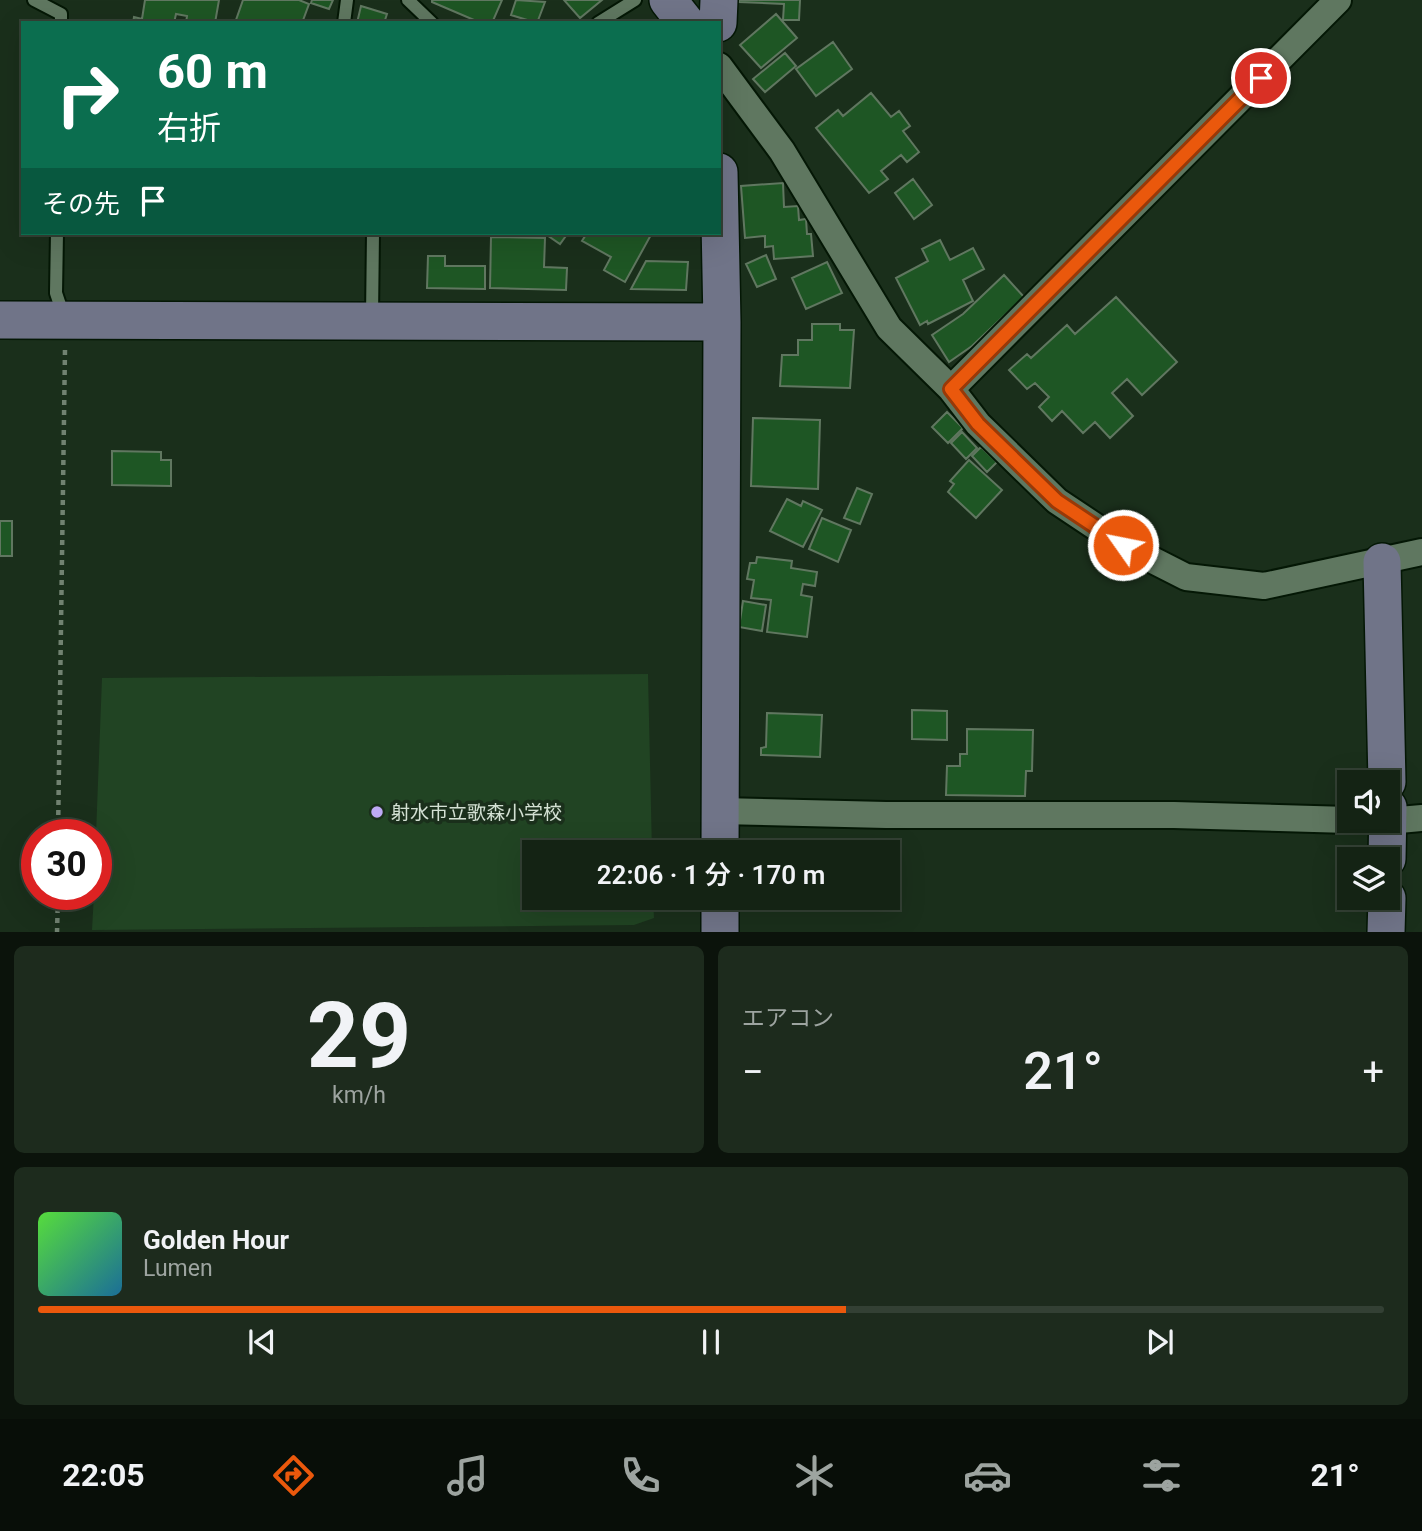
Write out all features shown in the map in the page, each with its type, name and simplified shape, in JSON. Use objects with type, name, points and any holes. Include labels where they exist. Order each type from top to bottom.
[{"type":"street","points":[[668,0],[684,21]]},
{"type":"street","points":[[718,21],[719,0]]},
{"type":"street","points":[[951,389],[1338,0]]},
{"type":"street","points":[[721,69],[782,150],[889,328],[951,389],[978,424],[1057,501],[1123,545],[1186,577],[1264,586],[1422,552]]},
{"type":"street","points":[[720,235],[720,840]]},
{"type":"street","points":[[0,320],[722,322]]},
{"type":"street","points":[[1382,562],[1387,770]]},
{"type":"street","points":[[720,811],[886,815],[1174,815],[1337,820]]},
{"type":"street","points":[[1400,820],[1422,818]]},
{"type":"street","points":[[720,910],[720,932]]},
{"type":"street","points":[[1386,932],[1387,910]]},
{"type":"lane","points":[[34,0],[61,14],[61,21]]},
{"type":"lane","points":[[344,21],[347,0]]},
{"type":"lane","points":[[408,0],[430,21]]},
{"type":"lane","points":[[601,21],[635,0]]},
{"type":"lane","points":[[57,235],[56,293],[65,321]]},
{"type":"lane","points":[[372,321],[373,235]]},
{"type":"path","points":[[58,819],[65,321]]},
{"type":"path","points":[[57,932],[58,910]]},
{"type":"green space","name":"射水市立歌森小学校","points":[[648,674],[652,840],[522,840],[522,910],[654,910],[654,918],[634,925],[92,930],[93,910],[112,910],[112,819],[97,819],[102,678]]},
{"type":"building","points":[[145,0],[219,0],[215,21],[186,21],[187,16],[176,14],[174,21],[133,21],[134,17],[142,19]]},
{"type":"building","points":[[243,0],[299,0],[309,4],[303,21],[236,20]]},
{"type":"building","points":[[312,0],[333,0],[329,9],[311,3]]},
{"type":"building","points":[[502,0],[493,21],[476,21],[432,2]]},
{"type":"building","points":[[516,0],[545,2],[538,21],[511,15]]},
{"type":"building","points":[[564,0],[602,0],[580,18]]},
{"type":"building","points":[[739,0],[800,0],[799,20],[783,20],[784,4]]},
{"type":"building","points":[[361,6],[387,14],[385,21],[357,21]]},
{"type":"building","points":[[776,14],[797,38],[761,68],[740,45]]},
{"type":"building","points":[[833,42],[852,69],[816,96],[796,69]]},
{"type":"building","points":[[785,53],[796,66],[765,92],[753,79]]},
{"type":"building","points":[[871,93],[891,117],[899,111],[910,126],[903,131],[919,152],[907,162],[901,155],[881,171],[888,179],[869,193],[816,128],[838,110],[843,116]]},
{"type":"building","points":[[913,179],[932,205],[914,219],[895,193]]},
{"type":"building","points":[[783,183],[784,207],[798,206],[799,220],[806,219],[807,234],[811,234],[813,256],[774,259],[773,246],[765,247],[765,236],[745,238],[741,186]]},
{"type":"building","points":[[547,235],[567,235],[560,244]]},
{"type":"building","points":[[586,235],[651,235],[625,282],[604,270],[611,257],[582,241]]},
{"type":"building","points":[[491,237],[545,238],[544,267],[567,268],[566,290],[490,288]]},
{"type":"building","points":[[940,240],[950,260],[973,248],[984,269],[963,280],[973,301],[928,324],[927,321],[920,325],[896,278],[928,261],[922,249]]},
{"type":"building","points":[[766,255],[776,279],[757,287],[746,264]]},
{"type":"building","points":[[428,256],[445,256],[445,266],[485,266],[485,289],[427,288]]},
{"type":"building","points":[[646,261],[688,262],[686,290],[631,289]]},
{"type":"building","points":[[827,262],[842,293],[806,309],[792,278]]},
{"type":"building","points":[[1004,275],[1024,297],[972,346],[949,362],[932,335],[963,314]]},
{"type":"building","points":[[1116,297],[1177,362],[1142,395],[1127,379],[1112,393],[1133,416],[1110,438],[1095,422],[1083,433],[1062,411],[1052,421],[1039,407],[1049,397],[1035,383],[1027,389],[1009,370],[1027,354],[1031,358],[1067,325],[1075,334]]},
{"type":"building","points":[[812,324],[840,324],[840,330],[854,330],[850,388],[780,386],[782,355],[798,355],[798,340],[812,340]]},
{"type":"building","points":[[947,412],[963,428],[948,443],[932,427]]},
{"type":"building","points":[[753,418],[820,420],[818,489],[751,486]]},
{"type":"building","points":[[962,432],[977,448],[966,459],[951,443]]},
{"type":"building","points":[[981,447],[997,462],[987,472],[972,456]]},
{"type":"building","points":[[112,451],[161,452],[161,460],[171,460],[171,486],[112,485]]},
{"type":"building","points":[[969,460],[1002,490],[976,518],[948,492],[954,484],[950,481]]},
{"type":"building","points":[[857,488],[872,494],[860,524],[844,518]]},
{"type":"building","points":[[787,499],[801,506],[803,501],[822,510],[803,547],[770,531]]},
{"type":"building","points":[[822,518],[851,530],[838,562],[809,549]]},
{"type":"building","points":[[0,521],[12,521],[12,556],[0,556]]},
{"type":"building","points":[[757,557],[792,561],[791,568],[817,572],[815,586],[803,584],[801,595],[812,597],[807,637],[767,632],[771,600],[751,598],[754,580],[747,579],[750,563],[756,563]]},
{"type":"building","points":[[743,601],[766,605],[762,631],[739,627]]},
{"type":"building","points":[[912,710],[947,711],[947,740],[912,739]]},
{"type":"building","points":[[767,713],[822,715],[820,757],[761,755],[761,748],[766,747]]},
{"type":"building","points":[[967,729],[1033,730],[1032,771],[1026,771],[1025,796],[946,795],[947,766],[960,766],[960,754],[967,754]]},
{"type":"place","name":"射水市立歌森小学校","points":[[377,812]]},
{"type":"route","points":[[1123,545],[1057,501],[978,424],[951,389],[1261,78]]}]
